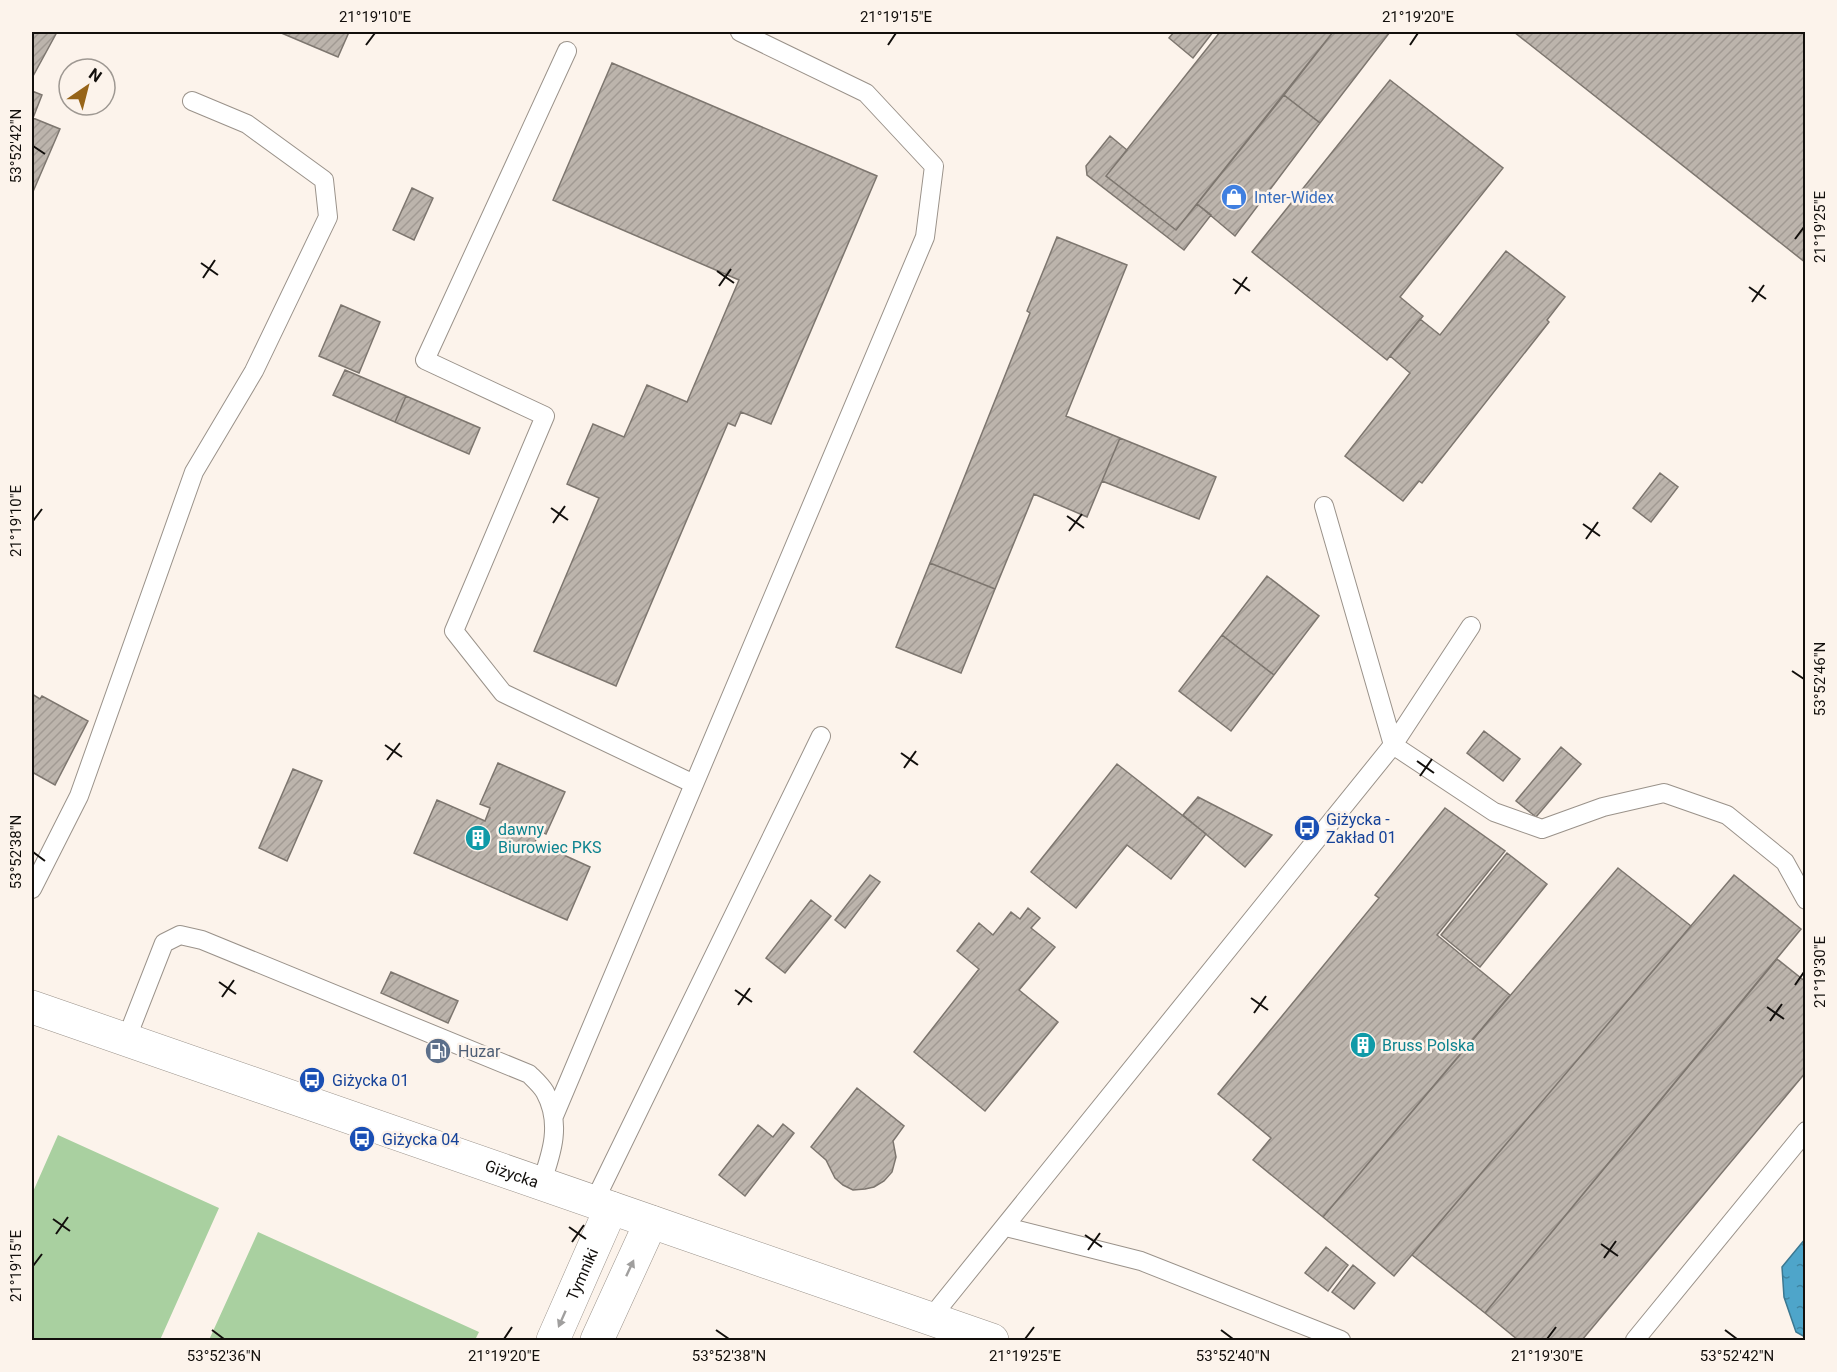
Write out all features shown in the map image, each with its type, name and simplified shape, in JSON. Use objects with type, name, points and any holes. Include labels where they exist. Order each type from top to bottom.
[{"type":"street","name":"Giżycka","points":[[32,1007],[992,1341]]},
{"type":"street","name":"Tymniki","points":[[553,1341],[602,1205]]},
{"type":"street","points":[[597,1341],[651,1222]]},
{"type":"lane","points":[[541,1184],[553,1150],[554,1116],[925,237],[934,166],[866,93],[740,32]]},
{"type":"lane","points":[[567,51],[425,360],[545,416],[454,631],[503,693],[694,784]]},
{"type":"lane","points":[[32,889],[79,796],[194,472],[254,371],[328,217],[324,180],[247,124],[192,101]]},
{"type":"lane","points":[[1324,506],[1393,745],[1494,812],[1542,829],[1603,807],[1664,793],[1727,815],[1785,862],[1806,900]]},
{"type":"lane","points":[[929,1320],[1393,745],[1471,626]]},
{"type":"lane","points":[[602,1205],[821,736]]},
{"type":"lane","points":[[126,1040],[164,943],[180,935],[202,940],[529,1074],[544,1091],[554,1116]]},
{"type":"lane","points":[[1635,1341],[1806,1131]]},
{"type":"lane","points":[[1006,1227],[1141,1261],[1341,1341]]},
{"type":"green space","points":[[58,1135],[219,1208],[160,1340],[32,1340],[32,1194]]},
{"type":"green space","points":[[258,1232],[479,1332],[475,1340],[209,1340]]},
{"type":"water","points":[[1805,1239],[1805,1337],[1796,1332],[1784,1297],[1782,1267]]},
{"type":"building","points":[[32,32],[57,32],[32,78]]},
{"type":"building","points":[[279,32],[349,32],[338,57]]},
{"type":"building","points":[[1174,32],[1213,32],[1193,58],[1169,38]]},
{"type":"building","points":[[1220,32],[1333,32],[1176,230],[1106,176]]},
{"type":"building","points":[[1333,32],[1390,32],[1320,123],[1284,95]]},
{"type":"building","points":[[1514,32],[1806,32],[1806,263]]},
{"type":"building","points":[[612,63],[877,176],[771,424],[741,412],[735,426],[728,423],[616,686],[534,651],[599,498],[567,484],[593,424],[624,437],[647,385],[687,402],[739,280],[553,200]]},
{"type":"building","points":[[1390,80],[1503,168],[1400,297],[1423,316],[1387,360],[1252,252]]},
{"type":"building","points":[[32,91],[42,95],[33,118],[60,129],[32,194]]},
{"type":"building","points":[[1284,95],[1320,123],[1235,236],[1197,204]]},
{"type":"building","points":[[1110,136],[1127,150],[1106,176],[1176,230],[1197,204],[1211,215],[1184,250],[1087,175],[1086,166]]},
{"type":"building","points":[[412,188],[433,198],[414,240],[393,230]]},
{"type":"building","points":[[1057,237],[1127,265],[1066,416],[1120,438],[1087,517],[1034,494],[995,589],[930,563],[1030,313],[1027,311]]},
{"type":"building","points":[[1506,251],[1565,297],[1547,320],[1549,322],[1422,483],[1419,481],[1403,501],[1345,456],[1410,373],[1390,356],[1420,319],[1440,335]]},
{"type":"building","points":[[341,305],[380,322],[359,373],[319,356]]},
{"type":"building","points":[[345,370],[406,396],[395,422],[333,395]]},
{"type":"building","points":[[406,396],[480,428],[469,454],[395,422]]},
{"type":"building","points":[[1120,438],[1216,477],[1199,519],[1102,481]]},
{"type":"building","points":[[1660,473],[1678,487],[1651,522],[1633,508]]},
{"type":"building","points":[[930,563],[995,589],[961,673],[896,647]]},
{"type":"building","points":[[1267,576],[1319,616],[1274,675],[1222,635]]},
{"type":"building","points":[[1222,635],[1274,675],[1231,731],[1179,691]]},
{"type":"building","points":[[32,694],[40,699],[42,696],[88,721],[55,785],[32,772]]},
{"type":"building","points":[[1484,731],[1520,759],[1503,781],[1467,753]]},
{"type":"building","points":[[1561,747],[1581,764],[1536,817],[1516,801]]},
{"type":"building","name":"dawny Biurowiec PKS","points":[[498,763],[565,792],[546,834],[540,831],[535,842],[590,867],[567,920],[414,853],[437,800],[485,821],[490,808],[480,804]]},
{"type":"building","points":[[1117,764],[1206,834],[1171,879],[1127,845],[1076,908],[1031,872]]},
{"type":"building","points":[[293,769],[322,781],[287,861],[259,848]]},
{"type":"building","points":[[1198,797],[1272,835],[1245,867],[1183,815]]},
{"type":"building","name":"Bruss Polska","points":[[1445,808],[1505,851],[1437,935],[1510,995],[1323,1217],[1253,1160],[1271,1138],[1218,1094],[1379,898],[1375,895]]},
{"type":"building","points":[[1507,853],[1547,884],[1480,967],[1441,935]]},
{"type":"building","points":[[1618,868],[1691,926],[1394,1276],[1323,1217]]},
{"type":"building","points":[[870,875],[880,882],[845,928],[835,920]]},
{"type":"building","points":[[1734,875],[1801,929],[1485,1313],[1412,1255]]},
{"type":"building","points":[[811,900],[831,916],[785,973],[766,958]]},
{"type":"building","points":[[1028,908],[1040,918],[1031,928],[1055,947],[1019,990],[1058,1022],[985,1111],[914,1052],[979,969],[957,951],[979,923],[993,935],[1011,912],[1020,919]]},
{"type":"building","points":[[1777,959],[1806,982],[1806,1072],[1582,1340],[1518,1340],[1485,1313]]},
{"type":"building","points":[[391,972],[458,1001],[448,1023],[381,993]]},
{"type":"building","points":[[857,1088],[904,1126],[893,1141],[896,1157],[892,1172],[874,1187],[853,1190],[835,1178],[826,1160],[811,1147]]},
{"type":"building","points":[[783,1124],[794,1133],[745,1196],[719,1175],[758,1125],[773,1137]]},
{"type":"building","points":[[1326,1247],[1348,1265],[1328,1291],[1305,1273]]},
{"type":"building","points":[[1353,1265],[1375,1283],[1354,1309],[1332,1292]]},
{"type":"place","name":"Inter-Widex","points":[[1234,197]]},
{"type":"place","name":"Giżycka - Zakład 01","points":[[1307,828]]},
{"type":"place","name":"dawny Biurowiec PKS","points":[[478,838]]},
{"type":"place","name":"Bruss Polska","points":[[1363,1045]]},
{"type":"place","name":"Huzar","points":[[438,1051]]},
{"type":"place","name":"Giżycka 01","points":[[312,1080]]},
{"type":"place","name":"Giżycka 04","points":[[362,1139]]}]
